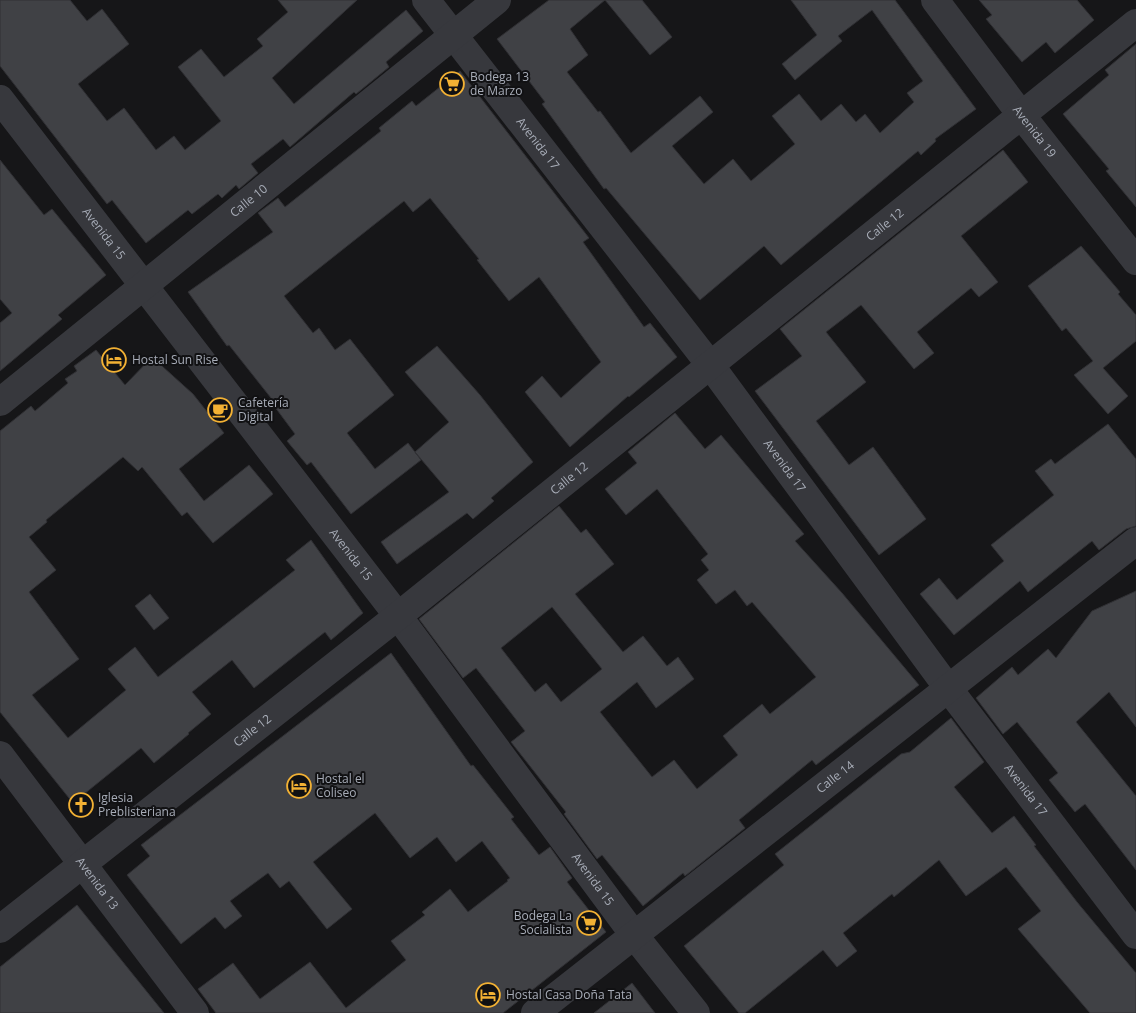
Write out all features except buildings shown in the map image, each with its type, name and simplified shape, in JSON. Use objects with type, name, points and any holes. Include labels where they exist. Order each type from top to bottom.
[{"type":"street","name":"Avenida 17","points":[[426,0],[711,366],[948,688],[1136,935]]},
{"type":"street","name":"Calle 10","points":[[0,402],[497,0]]},
{"type":"street","name":"Avenida 19","points":[[936,0],[1022,116],[1136,261]]},
{"type":"street","name":"Calle 12","points":[[0,929],[398,616],[1136,23]]},
{"type":"street","name":"Avenida 15","points":[[0,99],[398,616],[634,935],[696,1013]]},
{"type":"street","name":"Calle 14","points":[[535,1013],[1136,541]]},
{"type":"street","name":"Avenida 13","points":[[0,755],[194,1013]]},
{"type":"place","name":"Bodega 13 de Marzo","points":[[452,84]]},
{"type":"place","name":"Hostal Sun Rise","points":[[114,360]]},
{"type":"place","name":"Cafetería Digital","points":[[220,410]]},
{"type":"place","name":"Hostal el Coliseo","points":[[299,786]]},
{"type":"place","name":"Iglesia Preblisteriana","points":[[81,805]]},
{"type":"place","name":"Bodega La Socialista","points":[[589,923]]},
{"type":"place","name":"Hostal Casa Doña Tata","points":[[488,995]]}]
